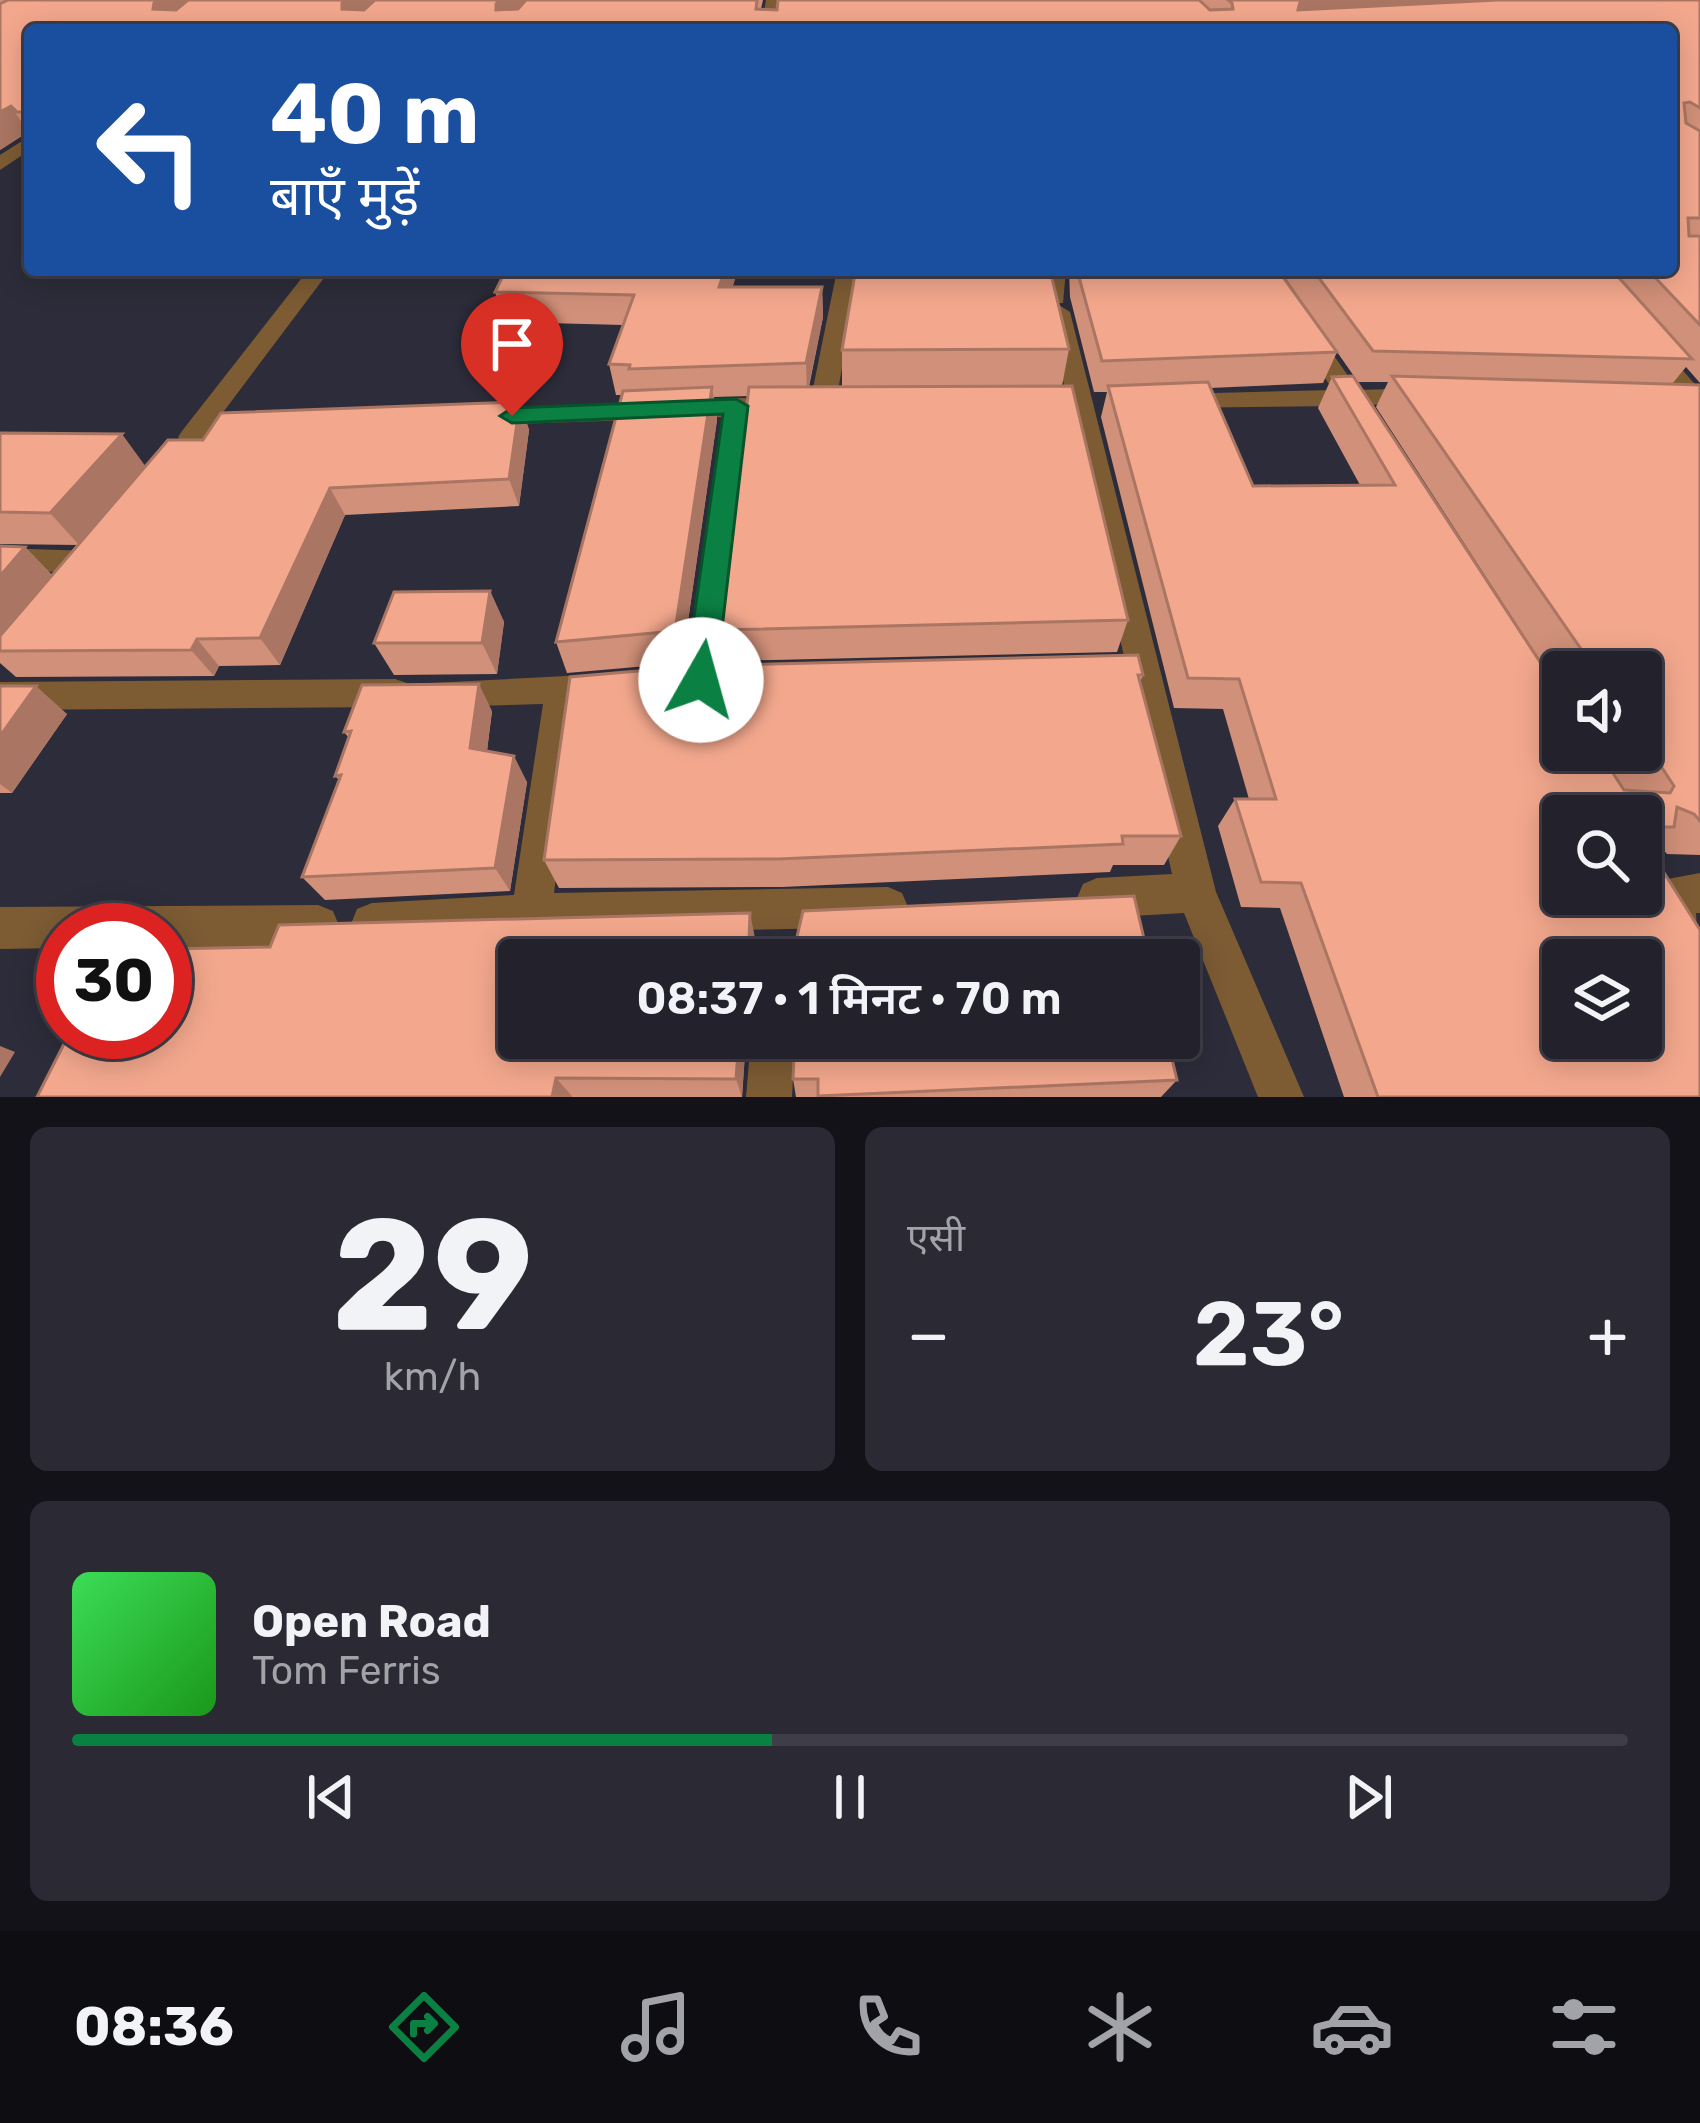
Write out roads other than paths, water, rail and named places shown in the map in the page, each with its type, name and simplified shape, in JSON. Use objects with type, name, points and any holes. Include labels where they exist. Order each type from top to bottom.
[{"type":"street","points":[[0,164],[24,146]]},
{"type":"street","points":[[171,462],[314,276]]},
{"type":"street","points":[[455,418],[736,406],[834,408],[853,305],[849,276]]},
{"type":"street","points":[[1055,276],[1055,298],[1196,893],[1281,1097]]},
{"type":"street","points":[[1267,276],[1375,434]]},
{"type":"street","points":[[1008,300],[1055,298]]},
{"type":"street","points":[[1626,320],[1699,405]]},
{"type":"street","points":[[1150,403],[1349,394],[1442,397]]},
{"type":"street","points":[[1652,403],[1699,405]]},
{"type":"street","points":[[701,680],[736,406]]},
{"type":"street","points":[[198,429],[268,426]]},
{"type":"street","points":[[0,559],[97,554],[60,598]]},
{"type":"street","points":[[1098,670],[1145,669]]},
{"type":"street","points":[[0,696],[562,692],[632,686]]},
{"type":"street","points":[[531,914],[562,692]]},
{"type":"street","points":[[1058,899],[1196,893]]},
{"type":"street","points":[[1682,894],[1700,963]]},
{"type":"street","points":[[0,928],[344,926],[531,914],[780,928],[920,906]]},
{"type":"street","points":[[769,1097],[772,1059]]}]
